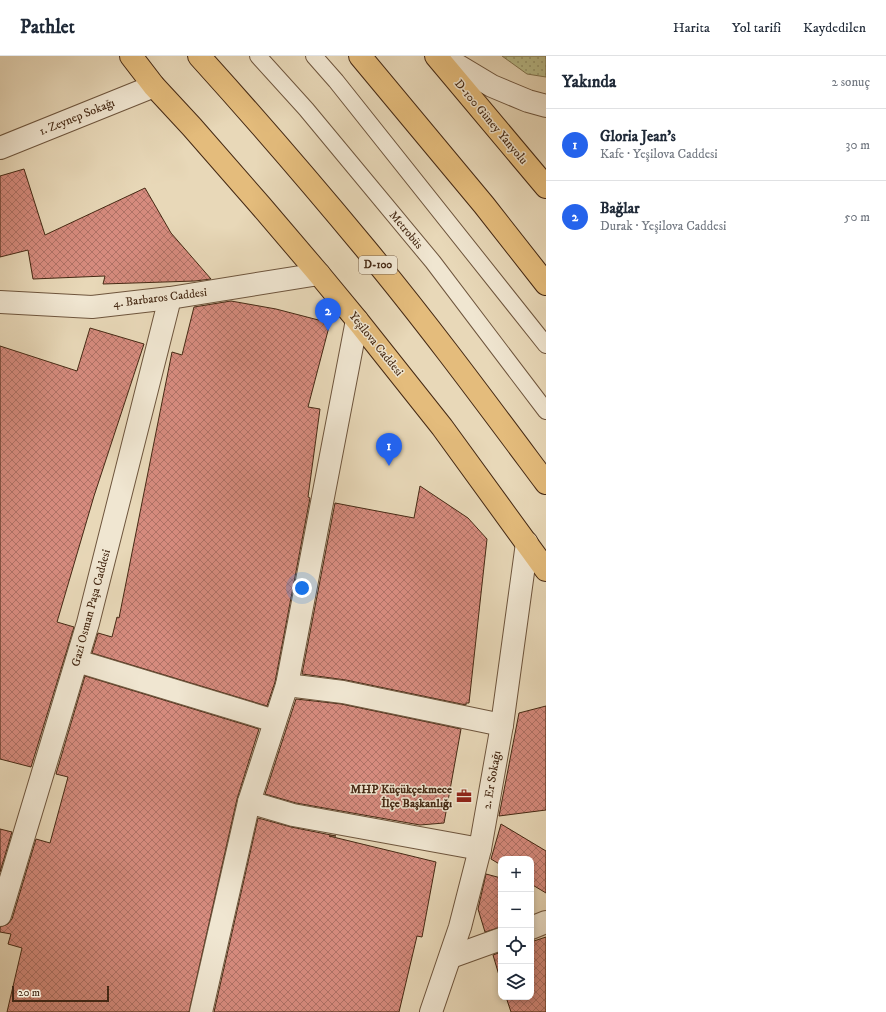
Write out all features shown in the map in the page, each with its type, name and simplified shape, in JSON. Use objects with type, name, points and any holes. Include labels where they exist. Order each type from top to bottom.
[{"type":"main road","name":"Yeşilova Caddesi","points":[[131,56],[154,86],[192,127],[357,320],[442,427],[546,570]]},
{"type":"main road","name":"D-100","points":[[199,56],[262,126],[371,255],[461,369],[546,483]]},
{"type":"main road","points":[[360,56],[484,205],[545,282]]},
{"type":"main road","name":"D-100 Güney Yanyolu","points":[[436,56],[546,187]]},
{"type":"street","points":[[442,56],[492,86],[528,101],[546,106]]},
{"type":"street","name":"1. Zeynep Sokağı","points":[[0,148],[154,86]]},
{"type":"street","name":"4. Barbaros Caddesi","points":[[0,303],[92,307],[170,298],[319,274]]},
{"type":"street","name":"Gazi Osman Paşa Caddesi","points":[[0,915],[92,608],[170,298]]},
{"type":"street","points":[[201,1012],[249,802],[274,721],[287,685],[357,320]]},
{"type":"street","name":"2. Er Sokağı","points":[[432,1012],[460,928],[480,848],[502,725],[527,543]]},
{"type":"street","points":[[77,661],[274,721]]},
{"type":"street","points":[[287,685],[343,692],[502,725]]},
{"type":"street","points":[[249,802],[293,815],[480,848]]},
{"type":"street","points":[[534,927],[546,922]]},
{"type":"street","points":[[451,957],[498,940]]},
{"type":"lane","name":"Metrobüs","points":[[258,56],[306,109],[433,262],[546,411]]},
{"type":"lane","points":[[314,56],[336,81],[546,345]]},
{"type":"green space","points":[[502,56],[546,56],[546,77],[527,74]]},
{"type":"building","points":[[24,169],[45,235],[145,188],[171,233],[211,279],[195,281],[103,284],[105,276],[33,279],[28,250],[0,257],[0,176]]},
{"type":"building","points":[[231,301],[276,309],[330,323],[308,407],[320,409],[308,497],[310,498],[275,682],[267,706],[92,653],[98,633],[112,637],[117,617],[119,618],[172,352],[182,355],[194,307]]},
{"type":"building","points":[[90,328],[144,344],[94,496],[57,622],[74,627],[31,767],[0,759],[0,346],[77,371]]},
{"type":"building","points":[[420,486],[468,518],[487,539],[469,703],[466,703],[466,705],[346,680],[302,674],[335,503],[414,518]]},
{"type":"building","points":[[85,676],[259,729],[237,799],[189,1012],[7,1012],[22,948],[8,944],[11,934],[0,932],[0,927],[8,924],[12,919],[36,839],[50,843],[68,777],[56,774]]},
{"type":"building","points":[[296,699],[341,704],[461,729],[444,823],[420,825],[296,803],[265,794]]},
{"type":"building","points":[[546,706],[546,810],[499,816],[519,713]]},
{"type":"building","points":[[258,818],[291,827],[336,836],[329,836],[436,862],[422,937],[417,936],[399,1012],[214,1012]]},
{"type":"building","points":[[501,824],[546,851],[546,893],[534,886],[534,856],[498,856],[498,863],[491,859]]},
{"type":"building","points":[[0,829],[12,832],[0,872]]},
{"type":"building","points":[[486,874],[498,877],[498,928],[485,932],[478,909]]},
{"type":"building","points":[[546,937],[546,1012],[511,1012],[507,1000],[534,1000],[534,941]]},
{"type":"building","points":[[498,953],[498,972],[493,955]]},
{"type":"place","name":"Bağlar","points":[[328,331]]},
{"type":"place","name":"Gloria Jean's","points":[[389,466]]},
{"type":"place","name":"MHP Küçükçekmece İlçe Başkanlığı","points":[[464,796]]}]
